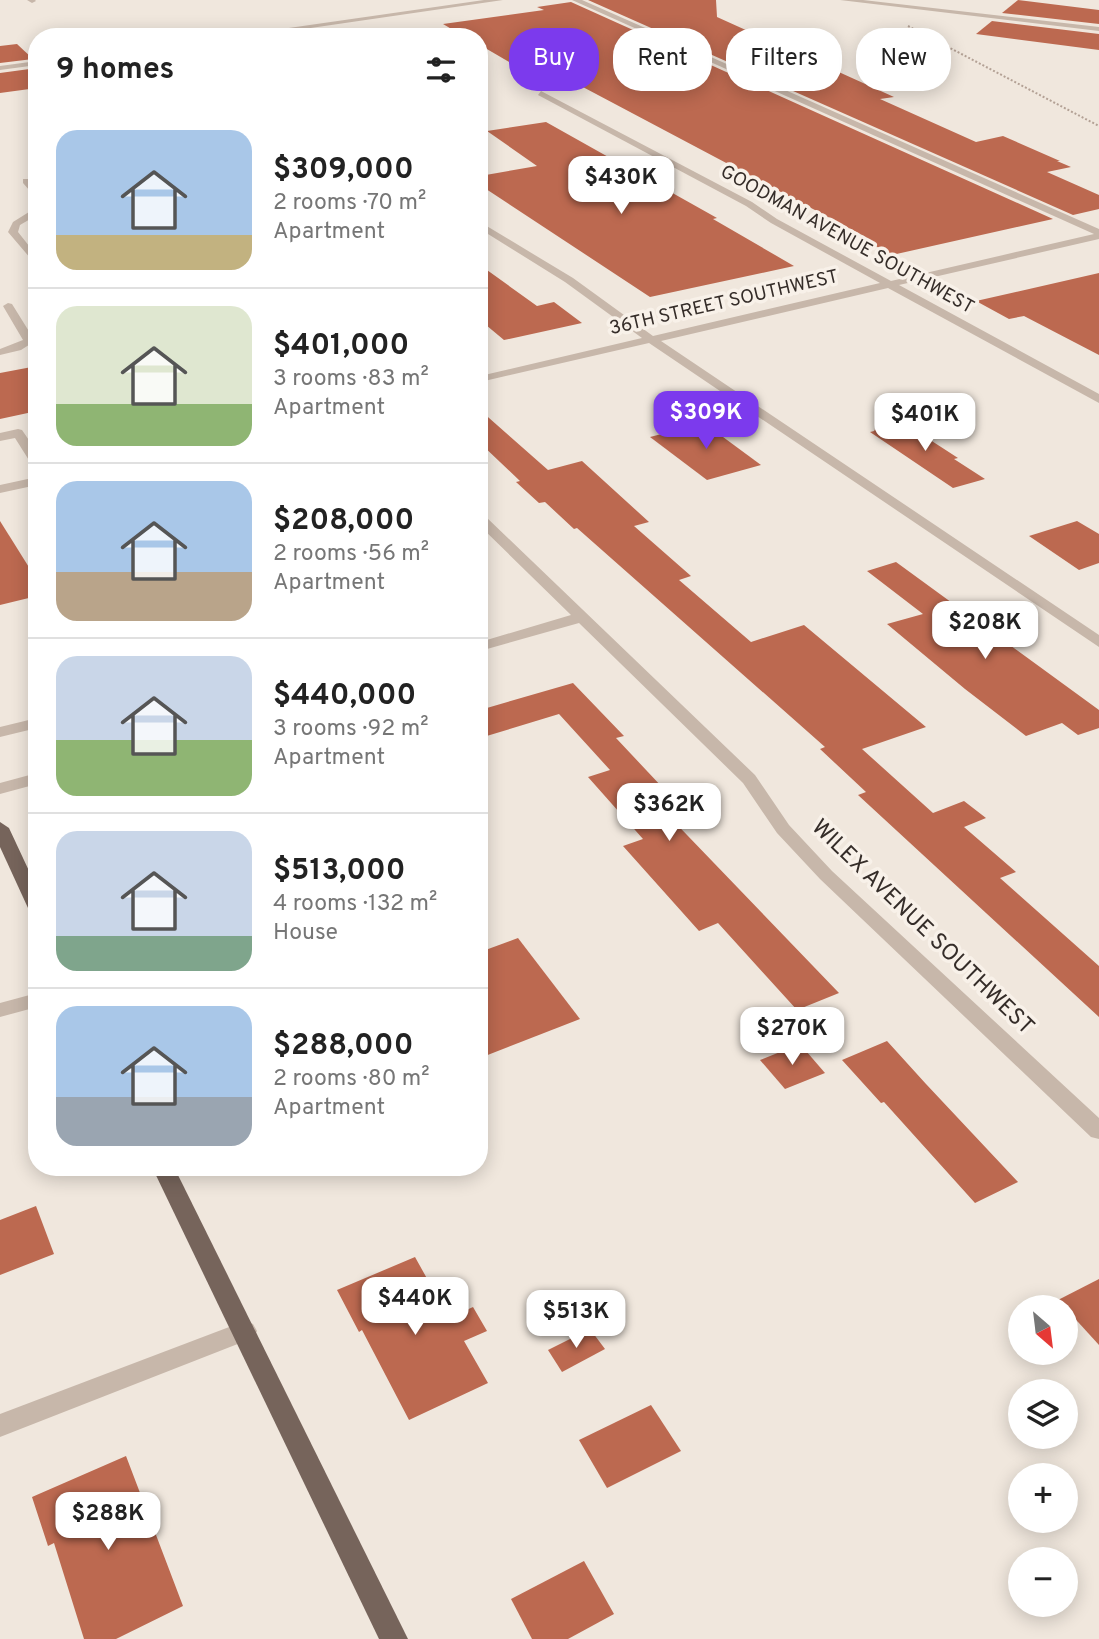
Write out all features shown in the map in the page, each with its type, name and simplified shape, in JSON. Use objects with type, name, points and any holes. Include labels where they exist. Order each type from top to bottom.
[{"type":"main road","points":[[0,828],[28,889]]},
{"type":"main road","points":[[168,1176],[394,1639]]},
{"type":"street","points":[[295,28],[499,0]]},
{"type":"street","points":[[576,0],[1099,234]]},
{"type":"street","points":[[844,0],[889,2],[1099,29]]},
{"type":"street","points":[[0,68],[28,64]]},
{"type":"street","name":"GOODMAN AVENUE SOUTHWEST","points":[[541,93],[1099,399]]},
{"type":"street","points":[[28,216],[16,224],[13,232],[28,251]]},
{"type":"street","points":[[488,230],[569,280],[652,340],[1099,642]]},
{"type":"street","name":"36TH STREET SOUTHWEST","points":[[488,377],[1099,234]]},
{"type":"street","points":[[8,306],[28,339]]},
{"type":"street","points":[[0,352],[17,348],[28,342]]},
{"type":"street","points":[[0,437],[18,433],[28,448]]},
{"type":"street","points":[[0,489],[28,483]]},
{"type":"street","name":"WILEX AVENUE SOUTHWEST","points":[[488,527],[749,779],[783,829],[826,875],[1099,1131]]},
{"type":"street","points":[[488,645],[582,617]]},
{"type":"street","points":[[0,732],[28,725]]},
{"type":"street","points":[[0,789],[28,781]]},
{"type":"street","points":[[0,1010],[28,1002]]},
{"type":"street","points":[[0,1426],[245,1331]]},
{"type":"path","points":[[905,24],[1099,126]]},
{"type":"building","points":[[588,0],[716,0],[717,17],[741,28],[726,28],[726,61],[712,55],[712,28],[651,28]]},
{"type":"building","points":[[1018,0],[1099,10],[1099,24],[1002,13]]},
{"type":"building","points":[[571,2],[629,28],[613,28],[613,91],[712,91],[712,65],[726,72],[726,91],[769,91],[1053,219],[892,255],[859,237],[864,236],[590,91],[599,91],[599,28],[509,28],[509,62],[488,50],[488,28],[450,28],[443,24],[544,10],[537,7]]},
{"type":"building","points":[[992,21],[1099,34],[1099,50],[976,34]]},
{"type":"building","points":[[17,44],[28,54],[28,60],[0,63],[0,46]]},
{"type":"building","points":[[28,69],[28,89],[0,93],[0,73]]},
{"type":"building","points":[[842,73],[856,80],[856,91],[881,91],[894,97],[880,99],[976,142],[1003,136],[1060,161],[1057,161],[1071,167],[1047,172],[1099,195],[1099,209],[1073,215],[793,91],[842,91]]},
{"type":"building","points":[[546,122],[717,218],[713,219],[794,266],[650,297],[488,190],[488,175],[537,166],[488,131]]},
{"type":"building","points":[[488,271],[537,306],[554,302],[582,323],[504,340],[488,327]]},
{"type":"building","points":[[1099,273],[1099,355],[1024,316],[1009,319],[976,301]]},
{"type":"building","points":[[28,368],[28,413],[0,419],[0,373]]},
{"type":"building","points":[[885,415],[900,424],[904,423],[985,479],[953,488],[870,432],[874,431]]},
{"type":"building","points":[[488,417],[548,470],[582,461],[649,522],[634,526],[691,576],[679,580],[751,642],[804,625],[926,727],[862,749],[933,813],[964,801],[986,818],[964,827],[1016,872],[1000,878],[1099,966],[1099,1017],[858,795],[866,792],[820,749],[825,747],[577,528],[574,529],[545,502],[539,503],[516,482],[520,481],[488,451]]},
{"type":"building","points":[[704,423],[761,465],[707,480],[650,437]]},
{"type":"building","points":[[0,521],[28,566],[28,598],[0,605]]},
{"type":"building","points":[[1077,521],[1099,534],[1099,563],[1079,570],[1029,536]]},
{"type":"building","points":[[896,562],[1099,710],[1099,728],[1078,735],[1062,723],[1026,736],[965,689],[887,624],[923,614],[867,571]]},
{"type":"building","points":[[573,683],[624,736],[616,738],[678,804],[662,809],[839,993],[797,1010],[718,923],[699,931],[623,846],[643,839],[588,777],[610,770],[559,714],[488,736],[488,708]]},
{"type":"building","points":[[518,938],[580,1019],[488,1055],[488,949]]},
{"type":"building","points":[[887,1041],[1018,1182],[975,1203],[884,1102],[881,1103],[842,1060]]},
{"type":"building","points":[[800,1044],[825,1073],[785,1089],[760,1060]]},
{"type":"building","points":[[36,1206],[54,1254],[0,1275],[0,1220]]},
{"type":"building","points":[[415,1257],[449,1318],[473,1307],[487,1331],[464,1341],[488,1383],[409,1420],[362,1330],[359,1332],[337,1290]]},
{"type":"building","points":[[1099,1279],[1099,1345],[1078,1322],[1078,1295],[1068,1295]]},
{"type":"building","points":[[590,1329],[605,1349],[562,1372],[548,1350]]},
{"type":"building","points":[[651,1405],[681,1451],[607,1488],[579,1440]]},
{"type":"building","points":[[126,1456],[183,1606],[116,1639],[84,1639],[54,1543],[48,1546],[32,1497]]},
{"type":"building","points":[[584,1561],[614,1614],[568,1639],[532,1639],[511,1599]]}]
